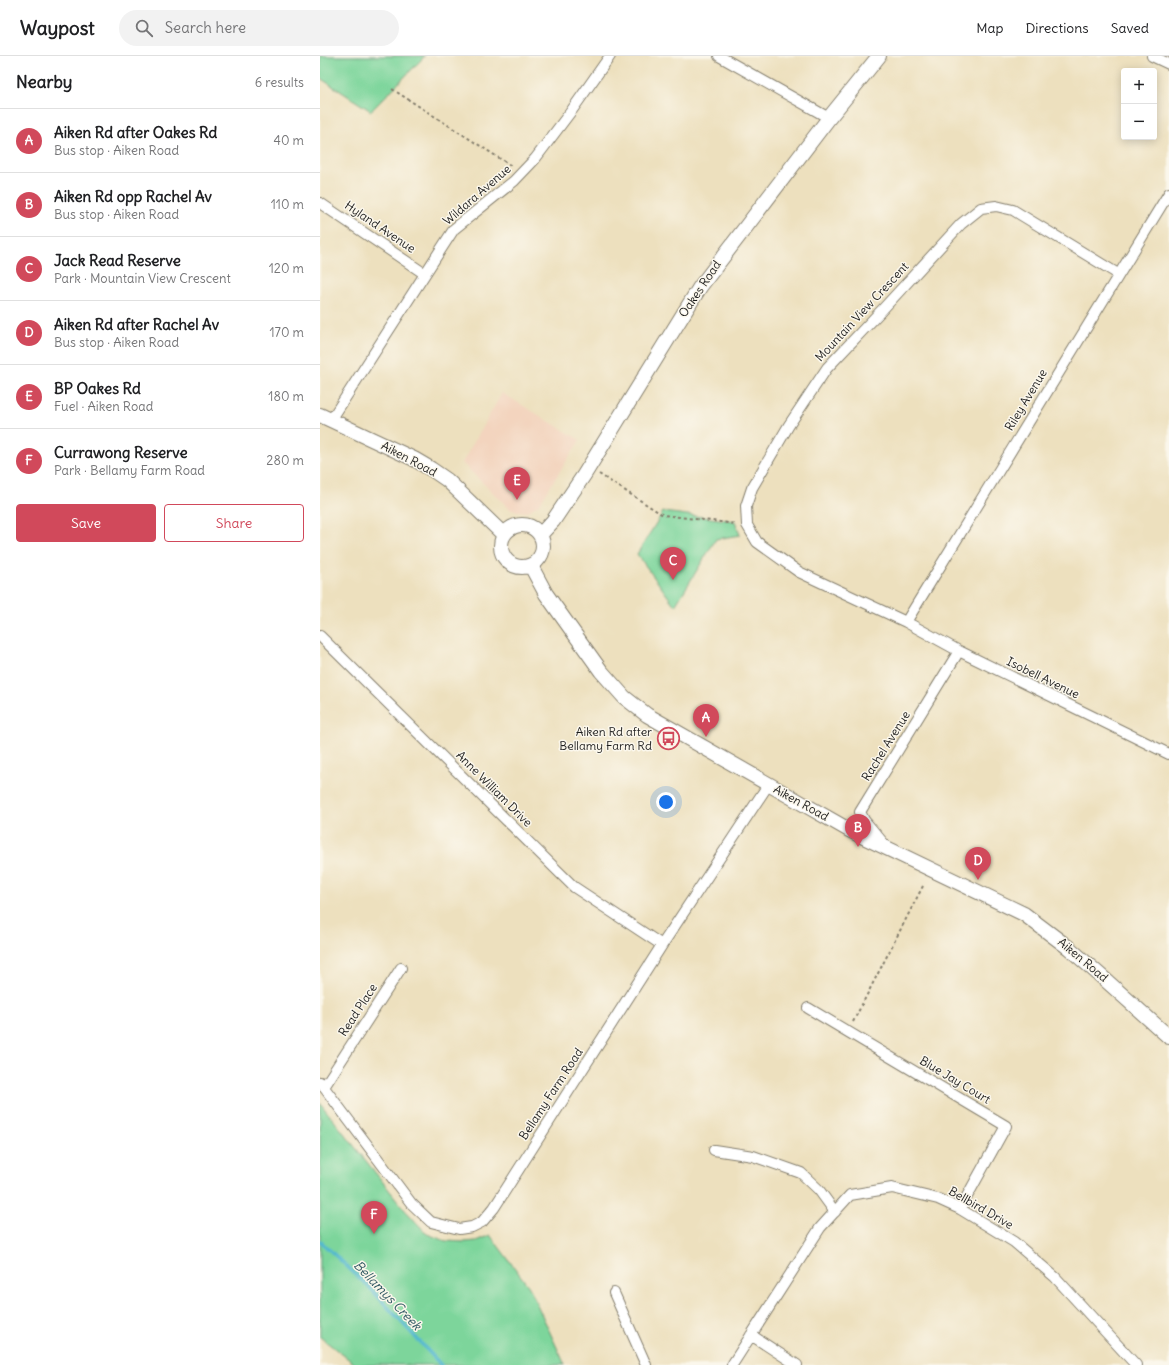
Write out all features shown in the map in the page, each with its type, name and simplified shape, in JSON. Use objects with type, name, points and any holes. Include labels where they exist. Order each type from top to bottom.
[{"type":"main road","name":"Oakes Road","points":[[540,536],[553,521],[589,467],[700,287],[829,118],[879,56]]},
{"type":"main road","name":"Aiken Road","points":[[326,418],[414,459],[431,469],[447,480],[504,534]]},
{"type":"main road","points":[[521,525],[535,529],[543,542],[541,555],[536,563],[522,568],[514,566],[508,562],[503,556],[501,549],[501,541],[504,534],[511,528],[521,525]]},
{"type":"main road","name":"Aiken Road","points":[[531,566],[546,594],[600,671],[624,697],[647,715],[849,830],[1024,914],[1069,948],[1169,1037]]},
{"type":"street","name":"Wildara Avenue","points":[[326,418],[425,274],[454,229],[514,181],[535,159],[610,56]]},
{"type":"street","points":[[719,56],[829,118]]},
{"type":"street","points":[[1152,56],[1169,64]]},
{"type":"street","name":"Riley Avenue","points":[[906,622],[1169,193]]},
{"type":"street","name":"Hyland Avenue","points":[[320,203],[425,274]]},
{"type":"street","name":"Mountain View Crescent","points":[[906,622],[799,572],[757,542],[747,525],[746,506],[752,488],[789,425],[827,368],[961,224],[981,208],[996,206],[1013,210],[1118,274]]},
{"type":"street","name":"Isobell Avenue","points":[[906,622],[959,651],[1169,754]]},
{"type":"street","name":"Anne William Drive","points":[[320,636],[574,887],[662,945]]},
{"type":"street","name":"Rachel Avenue","points":[[890,851],[870,828],[860,812],[959,651]]},
{"type":"street","name":"Bellamy Farm Road","points":[[322,1085],[411,1203],[431,1222],[459,1229],[472,1227],[482,1222],[494,1208],[662,945],[768,785]]},
{"type":"street","name":"Read Place","points":[[322,1085],[401,968]]},
{"type":"street","name":"Blue Jay Court","points":[[808,1008],[1006,1126],[960,1209]]},
{"type":"street","points":[[714,1150],[753,1156],[801,1173],[819,1190],[835,1212]]},
{"type":"street","name":"Bellbird Drive","points":[[732,1365],[820,1228],[850,1195],[892,1188],[938,1199],[960,1209],[1014,1242],[1055,1277],[1136,1365]]},
{"type":"street","points":[[614,1292],[646,1365]]},
{"type":"street","points":[[751,1335],[797,1365]]},
{"type":"path","points":[[392,89],[522,173]]},
{"type":"path","points":[[589,467],[663,515],[747,525]]},
{"type":"path","points":[[848,1032],[924,884]]},
{"type":"shaded area","points":[[502,393],[580,440],[539,504],[527,512],[511,510],[462,463]]},
{"type":"green space","points":[[320,56],[425,56],[371,111],[320,78]]},
{"type":"green space","points":[[663,512],[735,521],[740,535],[716,539],[675,606],[637,554]]},
{"type":"green space","points":[[320,1103],[405,1210],[427,1234],[446,1241],[465,1242],[476,1241],[490,1235],[529,1287],[565,1365],[356,1365],[320,1337]]},
{"type":"waterway","name":"Bellamys Creek","points":[[320,1241],[373,1291],[441,1365]]},
{"type":"place","name":"BP Oakes Rd","points":[[517,500]]},
{"type":"place","name":"Jack Read Reserve","points":[[673,580]]},
{"type":"place","name":"Aiken Rd after Oakes Rd","points":[[706,737]]},
{"type":"place","name":"Aiken Rd after Bellamy Farm Rd","points":[[668,739]]},
{"type":"place","name":"Aiken Rd opp Rachel Av","points":[[858,847]]},
{"type":"place","name":"Aiken Rd after Rachel Av","points":[[978,880]]},
{"type":"place","name":"Currawong Reserve","points":[[374,1234]]}]
